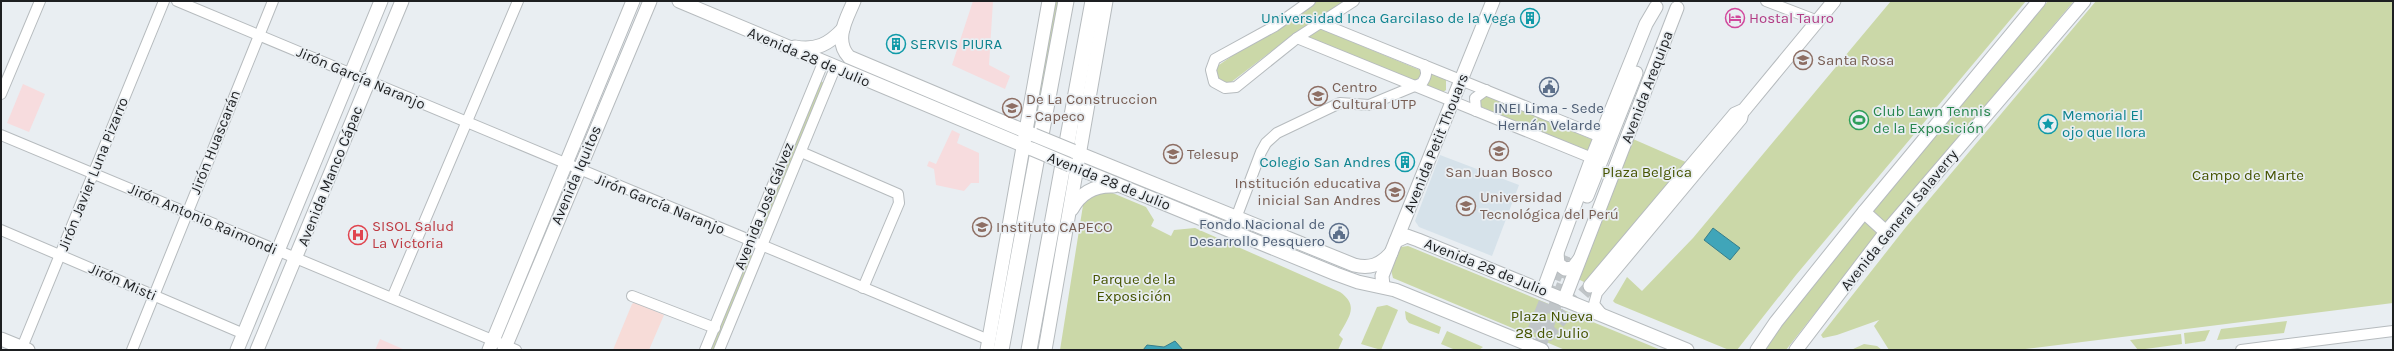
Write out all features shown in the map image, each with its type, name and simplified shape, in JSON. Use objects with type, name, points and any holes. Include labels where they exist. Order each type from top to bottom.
[{"type":"highway","points":[[1001,350],[1066,1]]},
{"type":"highway","points":[[1029,350],[1093,1]]},
{"type":"main road","name":"Avenida Manco Cápac","points":[[237,350],[381,1]]},
{"type":"main road","name":"Avenida Manco Cápac","points":[[257,350],[402,1]]},
{"type":"main road","name":"Avenida Iquitos","points":[[509,349],[572,168],[633,1]]},
{"type":"main road","name":"Avenida Iquitos","points":[[491,345],[650,1]]},
{"type":"main road","name":"Avenida 28 de Julio","points":[[679,1],[1028,148],[1336,274],[1358,282],[1383,286],[1416,298],[1542,350]]},
{"type":"main road","points":[[779,43],[801,48],[820,46],[829,42],[843,29],[854,1]]},
{"type":"main road","points":[[988,345],[1028,148],[1049,1]]},
{"type":"main road","points":[[1045,350],[1070,212],[1076,152],[1106,1]]},
{"type":"main road","name":"Avenida Petit Thouars","points":[[1383,286],[1382,276],[1493,1]]},
{"type":"main road","points":[[1590,286],[1735,114],[1744,110],[1834,1]]},
{"type":"main road","name":"Avenida General Salaverry","points":[[1757,350],[1776,322],[1864,212],[2039,1]]},
{"type":"main road","name":"Avenida General Salaverry","points":[[1796,350],[1886,232],[2084,1]]},
{"type":"main road","name":"Avenida Arequipa","points":[[1564,300],[1569,256],[1592,158],[1646,24],[1657,4]]},
{"type":"main road","name":"Avenida Arequipa","points":[[1569,256],[1654,22],[1657,4]]},
{"type":"main road","name":"Avenida Arequipa","points":[[1543,291],[1569,256],[1641,85],[1679,5]]},
{"type":"main road","name":"Avenida 28 de Julio","points":[[843,29],[841,42],[844,50],[848,57],[857,62],[1236,218],[1357,266],[1375,266],[1383,262],[1404,236],[1410,237],[1687,350]]},
{"type":"main road","points":[[829,65],[830,57],[836,56],[857,62]]},
{"type":"main road","points":[[1070,212],[1078,199],[1090,190],[1107,185],[1124,187]]},
{"type":"main road","points":[[1864,212],[1886,232]]},
{"type":"main road","points":[[1,339],[23,349]]},
{"type":"street","points":[[1,94],[40,1]]},
{"type":"street","name":"Jirón Javier Luna Pizarro","points":[[23,349],[60,254],[164,1]]},
{"type":"street","name":"Jirón García Naranjo","points":[[177,1],[259,34],[572,168],[751,240],[863,288],[988,345]]},
{"type":"street","name":"Jirón Huascarán","points":[[132,350],[273,1]]},
{"type":"street","points":[[392,298],[518,1]]},
{"type":"street","points":[[1310,1],[1275,26],[1215,59],[1211,70],[1214,82],[1224,88],[1236,87],[1297,38],[1354,1]]},
{"type":"street","points":[[1766,1],[1818,21]]},
{"type":"street","points":[[1320,23],[1601,137]]},
{"type":"street","points":[[1297,38],[1592,158]]},
{"type":"street","name":"Avenida José Gálvez","points":[[719,350],[801,152],[829,65]]},
{"type":"street","name":"Avenida José Gálvez","points":[[705,350],[751,240],[829,65]]},
{"type":"street","points":[[1236,218],[1261,152],[1266,143],[1277,133],[1340,103],[1368,105],[1422,83],[1426,77],[1427,71],[1424,65]]},
{"type":"street","points":[[1476,111],[1475,98],[1486,90]]},
{"type":"street","points":[[1605,317],[1596,310],[1594,304],[1597,293],[1742,119],[1744,110]]},
{"type":"street","name":"Jirón Antonio Raimondi","points":[[1,135],[392,298],[491,345],[509,349]]},
{"type":"street","points":[[801,152],[898,194],[899,203],[863,288]]},
{"type":"street","name":"Jirón Misti","points":[[1,230],[244,334]]},
{"type":"street","points":[[632,296],[714,328]]},
{"type":"street","points":[[2242,350],[2393,331]]},
{"type":"shaded area","points":[[973,1],[993,1],[989,65],[1010,76],[1005,89],[952,65]]},
{"type":"shaded area","points":[[23,84],[45,94],[29,132],[7,123]]},
{"type":"shaded area","points":[[952,130],[960,134],[957,143],[979,153],[979,183],[971,183],[964,191],[936,185],[934,169],[927,166],[929,161],[936,164]]},
{"type":"shaded area","name":"Universidad Tecnológica del Perú","points":[[1440,155],[1519,185],[1492,256],[1419,227],[1415,221]]},
{"type":"shaded area","points":[[635,302],[664,315],[649,350],[613,350],[632,304]]},
{"type":"shaded area","points":[[380,339],[405,350],[375,350]]},
{"type":"green space","points":[[1053,1],[1061,1],[1038,126],[1031,124]]},
{"type":"green space","points":[[1312,1],[1346,1],[1294,34],[1230,83],[1223,83],[1219,79],[1216,67]]},
{"type":"green space","name":"Club Lawn Tennis de la Exposición","points":[[1891,1],[2026,1],[1796,275],[1737,350],[1729,350],[1615,303],[1613,301],[1627,277],[1642,291],[1693,238]]},
{"type":"green space","points":[[2048,1],[2074,1],[1889,219],[1786,350],[1760,350],[1859,224]]},
{"type":"green space","name":"Campo de Marte","points":[[2096,1],[2393,1],[2393,303],[2017,350],[1889,350],[1874,326],[1879,320],[1837,335],[1823,338],[1821,335],[1906,227]]},
{"type":"green space","points":[[1321,29],[1420,70],[1424,73],[1423,79],[1414,82],[1305,37]]},
{"type":"green space","points":[[1430,72],[1446,79],[1446,90],[1442,93],[1424,86],[1430,81]]},
{"type":"green space","points":[[820,81],[825,83],[764,230],[760,228]]},
{"type":"green space","points":[[1488,95],[1593,140],[1587,153],[1477,105],[1477,100]]},
{"type":"green space","name":"Plaza Belgica","points":[[1633,139],[1688,163],[1586,283],[1578,279]]},
{"type":"green space","name":"Parque de la Exposición","points":[[1103,189],[1146,207],[1154,220],[1151,226],[1171,236],[1174,230],[1195,228],[1340,292],[1350,302],[1351,307],[1349,318],[1339,335],[1343,339],[1338,350],[1060,350],[1084,199]]},
{"type":"green space","name":"Plaza Nueva 28 de Julio","points":[[1408,246],[1661,350],[1565,350],[1393,278],[1391,270],[1401,247]]},
{"type":"green space","points":[[749,254],[753,256],[714,350],[709,350]]},
{"type":"green space","points":[[1387,305],[1398,310],[1381,350],[1361,344],[1377,307]]},
{"type":"green space","points":[[1405,311],[1441,327],[1439,334],[1409,323],[1406,319]]},
{"type":"green space","points":[[2287,321],[2284,333],[2217,340],[2221,329]]},
{"type":"green space","points":[[2210,330],[2205,341],[2185,344],[2184,333]]},
{"type":"green space","points":[[1447,331],[1483,347],[1479,350],[1453,349],[1441,344]]},
{"type":"green space","points":[[2181,334],[2182,344],[2138,350],[2130,340]]},
{"type":"green space","points":[[1864,344],[1877,346],[1882,350],[1851,350]]},
{"type":"water","points":[[1713,228],[1740,248],[1730,260],[1704,240]]},
{"type":"water","points":[[1175,341],[1183,350],[1143,350],[1147,345],[1164,347]]},
{"type":"tunnel","points":[[1526,350],[1564,255]]},
{"type":"tunnel","points":[[1538,350],[1573,259]]},
{"type":"tunnel","points":[[1546,337],[1590,286]]},
{"type":"place","name":"Universidad Inca Garcilaso de la Vega","points":[[1530,18]]},
{"type":"place","name":"Hostal Tauro","points":[[1735,18]]},
{"type":"place","name":"SERVIS PIURA","points":[[896,44]]},
{"type":"place","name":"Santa Rosa","points":[[1803,60]]},
{"type":"place","name":"INEI Lima - Sede Hernán Velarde","points":[[1549,87]]},
{"type":"place","name":"Centro Cultural UTP","points":[[1318,96]]},
{"type":"place","name":"De La Construccion - Capeco","points":[[1012,108]]},
{"type":"place","name":"Club Lawn Tennis de la Exposición","points":[[1859,120]]},
{"type":"place","name":"Memorial El ojo que llora","points":[[2048,124]]},
{"type":"place","name":"San Juan Bosco","points":[[1499,151]]},
{"type":"place","name":"Telesup","points":[[1173,154]]},
{"type":"place","name":"Colegio San Andres","points":[[1405,162]]},
{"type":"place","name":"Institución educativa inicial San Andres","points":[[1395,192]]},
{"type":"place","name":"Universidad Tecnológica del Perú","points":[[1466,206]]},
{"type":"place","name":"Instituto CAPECO","points":[[982,227]]},
{"type":"place","name":"Fondo Nacional de Desarrollo Pesquero","points":[[1339,233]]},
{"type":"place","name":"SISOL Salud La Victoria","points":[[358,235]]}]
